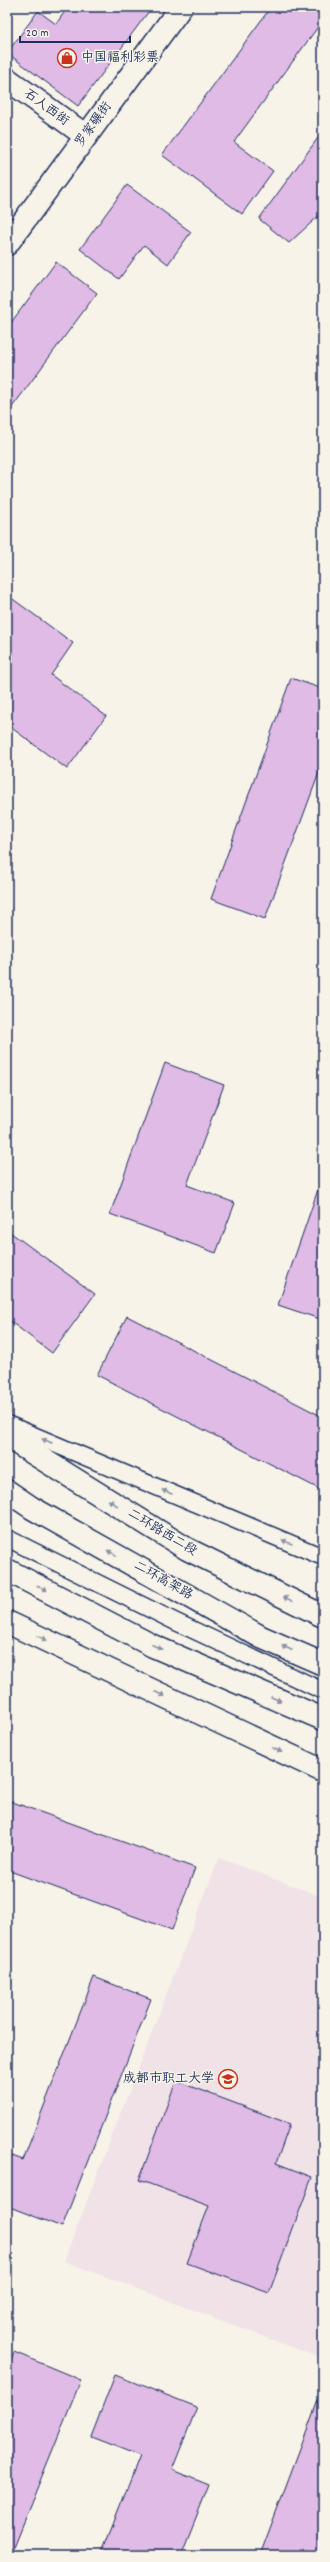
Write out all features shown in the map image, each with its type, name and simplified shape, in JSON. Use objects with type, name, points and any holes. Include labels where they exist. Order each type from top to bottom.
[{"type":"main road","name":"罗家碾街","points":[[7,244],[181,7]]},
{"type":"main road","name":"石人西街","points":[[7,79],[86,136]]},
{"type":"main road","name":"二环路西二段","points":[[7,1438],[187,1549],[323,1616]]},
{"type":"main road","name":"二环高架路","points":[[7,1491],[32,1508],[262,1637],[323,1664]]},
{"type":"main road","points":[[7,1570],[153,1646],[323,1719]]},
{"type":"main road","points":[[7,1622],[323,1771]]},
{"type":"lane","points":[[7,1424],[323,1557]]},
{"type":"lane","points":[[7,1538],[174,1621],[323,1691]]},
{"type":"shaded area","name":"成都市职工大学","points":[[219,1858],[323,1897],[323,2359],[64,2261]]},
{"type":"building","points":[[68,7],[152,7],[78,106],[7,53],[38,11],[56,24]]},
{"type":"building","points":[[271,7],[323,7],[323,20],[234,142],[273,171],[242,214],[162,155]]},
{"type":"building","points":[[323,131],[323,212],[289,243],[259,219]]},
{"type":"building","points":[[127,185],[191,232],[168,264],[144,245],[119,279],[80,249]]},
{"type":"building","points":[[56,262],[97,293],[7,414],[7,328]]},
{"type":"building","points":[[10,597],[73,643],[51,675],[106,716],[67,769],[9,726],[7,728],[7,601]]},
{"type":"building","points":[[291,678],[323,689],[323,762],[265,919],[211,899]]},
{"type":"building","points":[[165,1063],[224,1085],[187,1185],[235,1203],[216,1253],[110,1214]]},
{"type":"building","points":[[323,1175],[323,1320],[278,1305]]},
{"type":"building","points":[[7,1230],[95,1294],[52,1353],[7,1319]]},
{"type":"building","points":[[127,1316],[323,1417],[323,1491],[97,1375]]},
{"type":"building","points":[[7,1800],[195,1868],[172,1930],[7,1870]]},
{"type":"building","points":[[94,1977],[151,1999],[62,2227],[7,2206],[7,2154],[23,2160]]},
{"type":"building","points":[[176,2081],[290,2124],[276,2163],[312,2177],[269,2293],[187,2263],[209,2206],[139,2180]]},
{"type":"building","points":[[14,2352],[81,2380],[10,2555],[7,2555],[7,2369]]},
{"type":"building","points":[[115,2375],[197,2407],[172,2470],[209,2485],[181,2555],[101,2555],[140,2456],[91,2437]]},
{"type":"building","points":[[323,2387],[323,2555],[260,2555]]},
{"type":"place","name":"中国福利彩票","points":[[67,58]]},
{"type":"place","name":"成都市职工大学","points":[[228,2079]]}]
